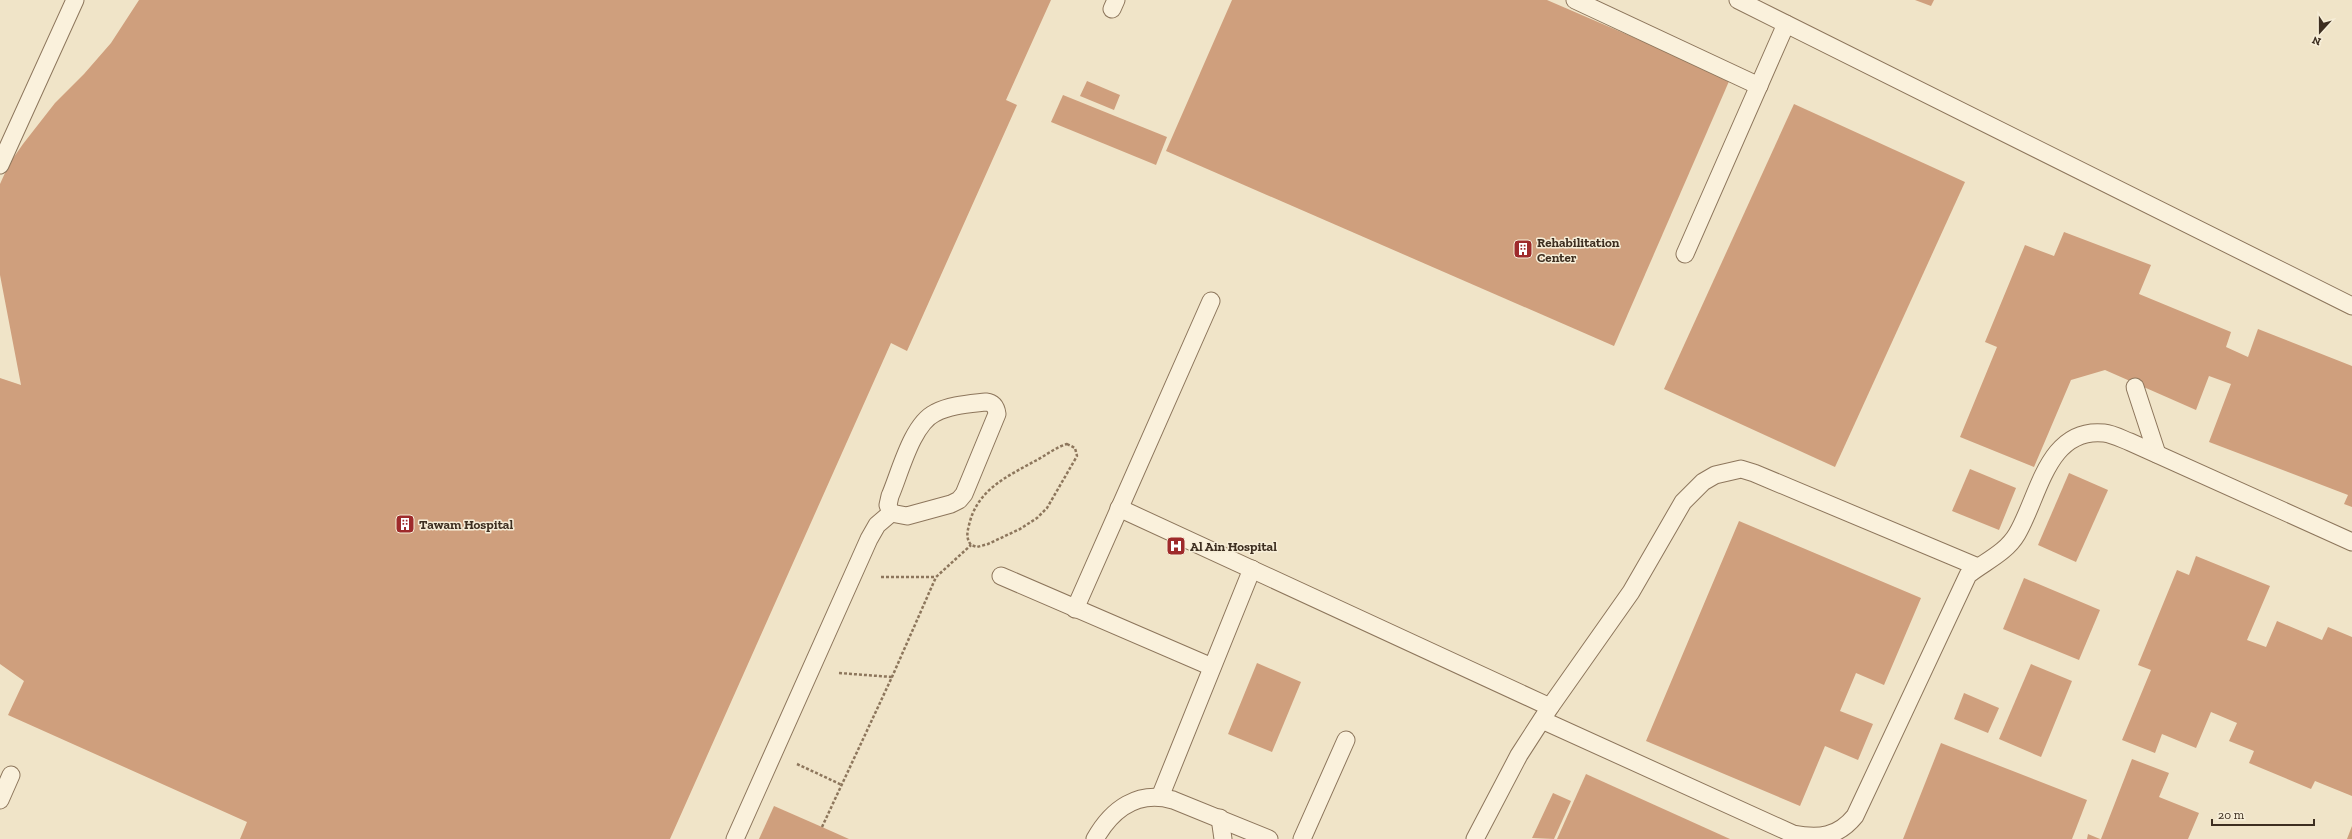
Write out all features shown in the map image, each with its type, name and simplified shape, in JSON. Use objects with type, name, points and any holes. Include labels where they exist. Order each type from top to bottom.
[{"type":"lane","points":[[0,165],[75,0]]},
{"type":"lane","points":[[1575,0],[1759,86]]},
{"type":"lane","points":[[1738,0],[2352,306]]},
{"type":"lane","points":[[1685,254],[1786,24]]},
{"type":"lane","points":[[1075,609],[1211,301]]},
{"type":"lane","points":[[2135,387],[2157,454]]},
{"type":"lane","points":[[991,403],[996,408],[997,414],[964,494],[952,504],[907,516],[891,513],[888,506],[890,496],[916,433],[925,420],[934,413],[950,407],[991,403]]},
{"type":"lane","points":[[1119,508],[1252,570],[1793,834],[1817,838],[1829,836],[1848,824],[1856,816],[1968,575],[2001,552],[2017,535],[2052,458],[2071,440],[2094,433],[2106,433],[2157,454],[2352,542]]},
{"type":"lane","points":[[1475,839],[1496,797],[1546,713],[1600,640],[1631,592],[1683,502],[1702,482],[1728,471],[1741,469],[1754,472],[1978,567]]},
{"type":"lane","points":[[735,839],[872,533],[877,525],[891,513]]},
{"type":"lane","points":[[1160,797],[1252,570]]},
{"type":"lane","points":[[1001,576],[1212,667]]},
{"type":"lane","points":[[1302,839],[1346,740]]},
{"type":"lane","points":[[0,800],[11,775]]},
{"type":"lane","points":[[1095,839],[1111,817],[1128,805],[1147,796],[1160,797],[1220,818],[1269,839]]},
{"type":"lane","points":[[1220,818],[1223,839]]},
{"type":"path","points":[[822,827],[892,678],[936,577],[972,545],[983,546],[994,541],[1020,529],[1042,513],[1047,508],[1077,456],[1075,448],[1067,444],[1064,445],[993,485],[979,501],[970,518],[967,534],[968,540],[972,545]]},
{"type":"path","points":[[852,577],[936,577]]},
{"type":"path","points":[[810,671],[892,678]]},
{"type":"path","points":[[774,753],[842,785]]},
{"type":"building","name":"Tawam Hospital","points":[[139,0],[1051,0],[1006,100],[1017,105],[907,351],[891,343],[670,839],[240,839],[247,822],[8,715],[24,681],[0,664],[0,378],[21,385],[0,275],[0,184],[9,164],[23,144],[55,103],[84,74],[111,43]]},
{"type":"building","name":"Rehabilitation Center","points":[[1232,0],[1547,0],[1730,79],[1614,346],[1166,151]]},
{"type":"building","points":[[1915,0],[1934,0],[1931,6]]},
{"type":"building","points":[[1087,81],[1120,95],[1114,110],[1080,96]]},
{"type":"building","points":[[1063,95],[1167,137],[1156,165],[1051,122]]},
{"type":"building","points":[[1794,104],[1965,182],[1835,467],[1664,389]]},
{"type":"building","points":[[2064,232],[2151,265],[2139,294],[2231,332],[2226,347],[2248,357],[2258,329],[2352,366],[2352,507],[2344,504],[2348,495],[2209,442],[2231,384],[2209,376],[2196,410],[2105,370],[2071,380],[2034,467],[1960,437],[1997,347],[1985,342],[2025,245],[2054,256]]},
{"type":"building","points":[[1970,469],[2016,488],[1999,530],[1952,511]]},
{"type":"building","points":[[2069,473],[2108,490],[2076,562],[2038,545]]},
{"type":"building","points":[[1739,521],[1921,598],[1884,685],[1856,673],[1840,711],[1873,724],[1858,760],[1825,746],[1800,806],[1646,741]]},
{"type":"building","points":[[2196,556],[2270,586],[2247,640],[2266,647],[2277,621],[2322,640],[2328,627],[2352,637],[2352,796],[2315,781],[2311,789],[2249,763],[2254,751],[2229,741],[2237,723],[2211,712],[2196,748],[2162,734],[2155,753],[2122,740],[2151,670],[2138,665],[2177,570],[2189,575]]},
{"type":"building","points":[[2024,578],[2100,610],[2079,660],[2003,629]]},
{"type":"building","points":[[1257,663],[1301,682],[1272,752],[1228,734]]},
{"type":"building","points":[[2031,664],[2072,681],[2041,757],[1999,739]]},
{"type":"building","points":[[1964,693],[1999,708],[1988,733],[1954,719]]},
{"type":"building","points":[[1941,743],[2087,800],[2072,839],[1903,839]]},
{"type":"building","points":[[2132,759],[2169,773],[2159,797],[2199,813],[2188,839],[2101,839]]},
{"type":"building","points":[[1586,774],[1730,839],[1557,839]]},
{"type":"building","points":[[1553,793],[1571,801],[1554,839],[1532,838]]},
{"type":"building","points":[[774,806],[822,827],[849,839],[759,839]]},
{"type":"building","points":[[2352,826],[2352,839],[2347,839]]},
{"type":"building","points":[[2088,834],[2100,839],[2087,839]]},
{"type":"place","name":"Rehabilitation Center","points":[[1523,249]]},
{"type":"place","name":"Tawam Hospital","points":[[405,524]]},
{"type":"place","name":"Al Ain Hospital","points":[[1176,546]]}]
